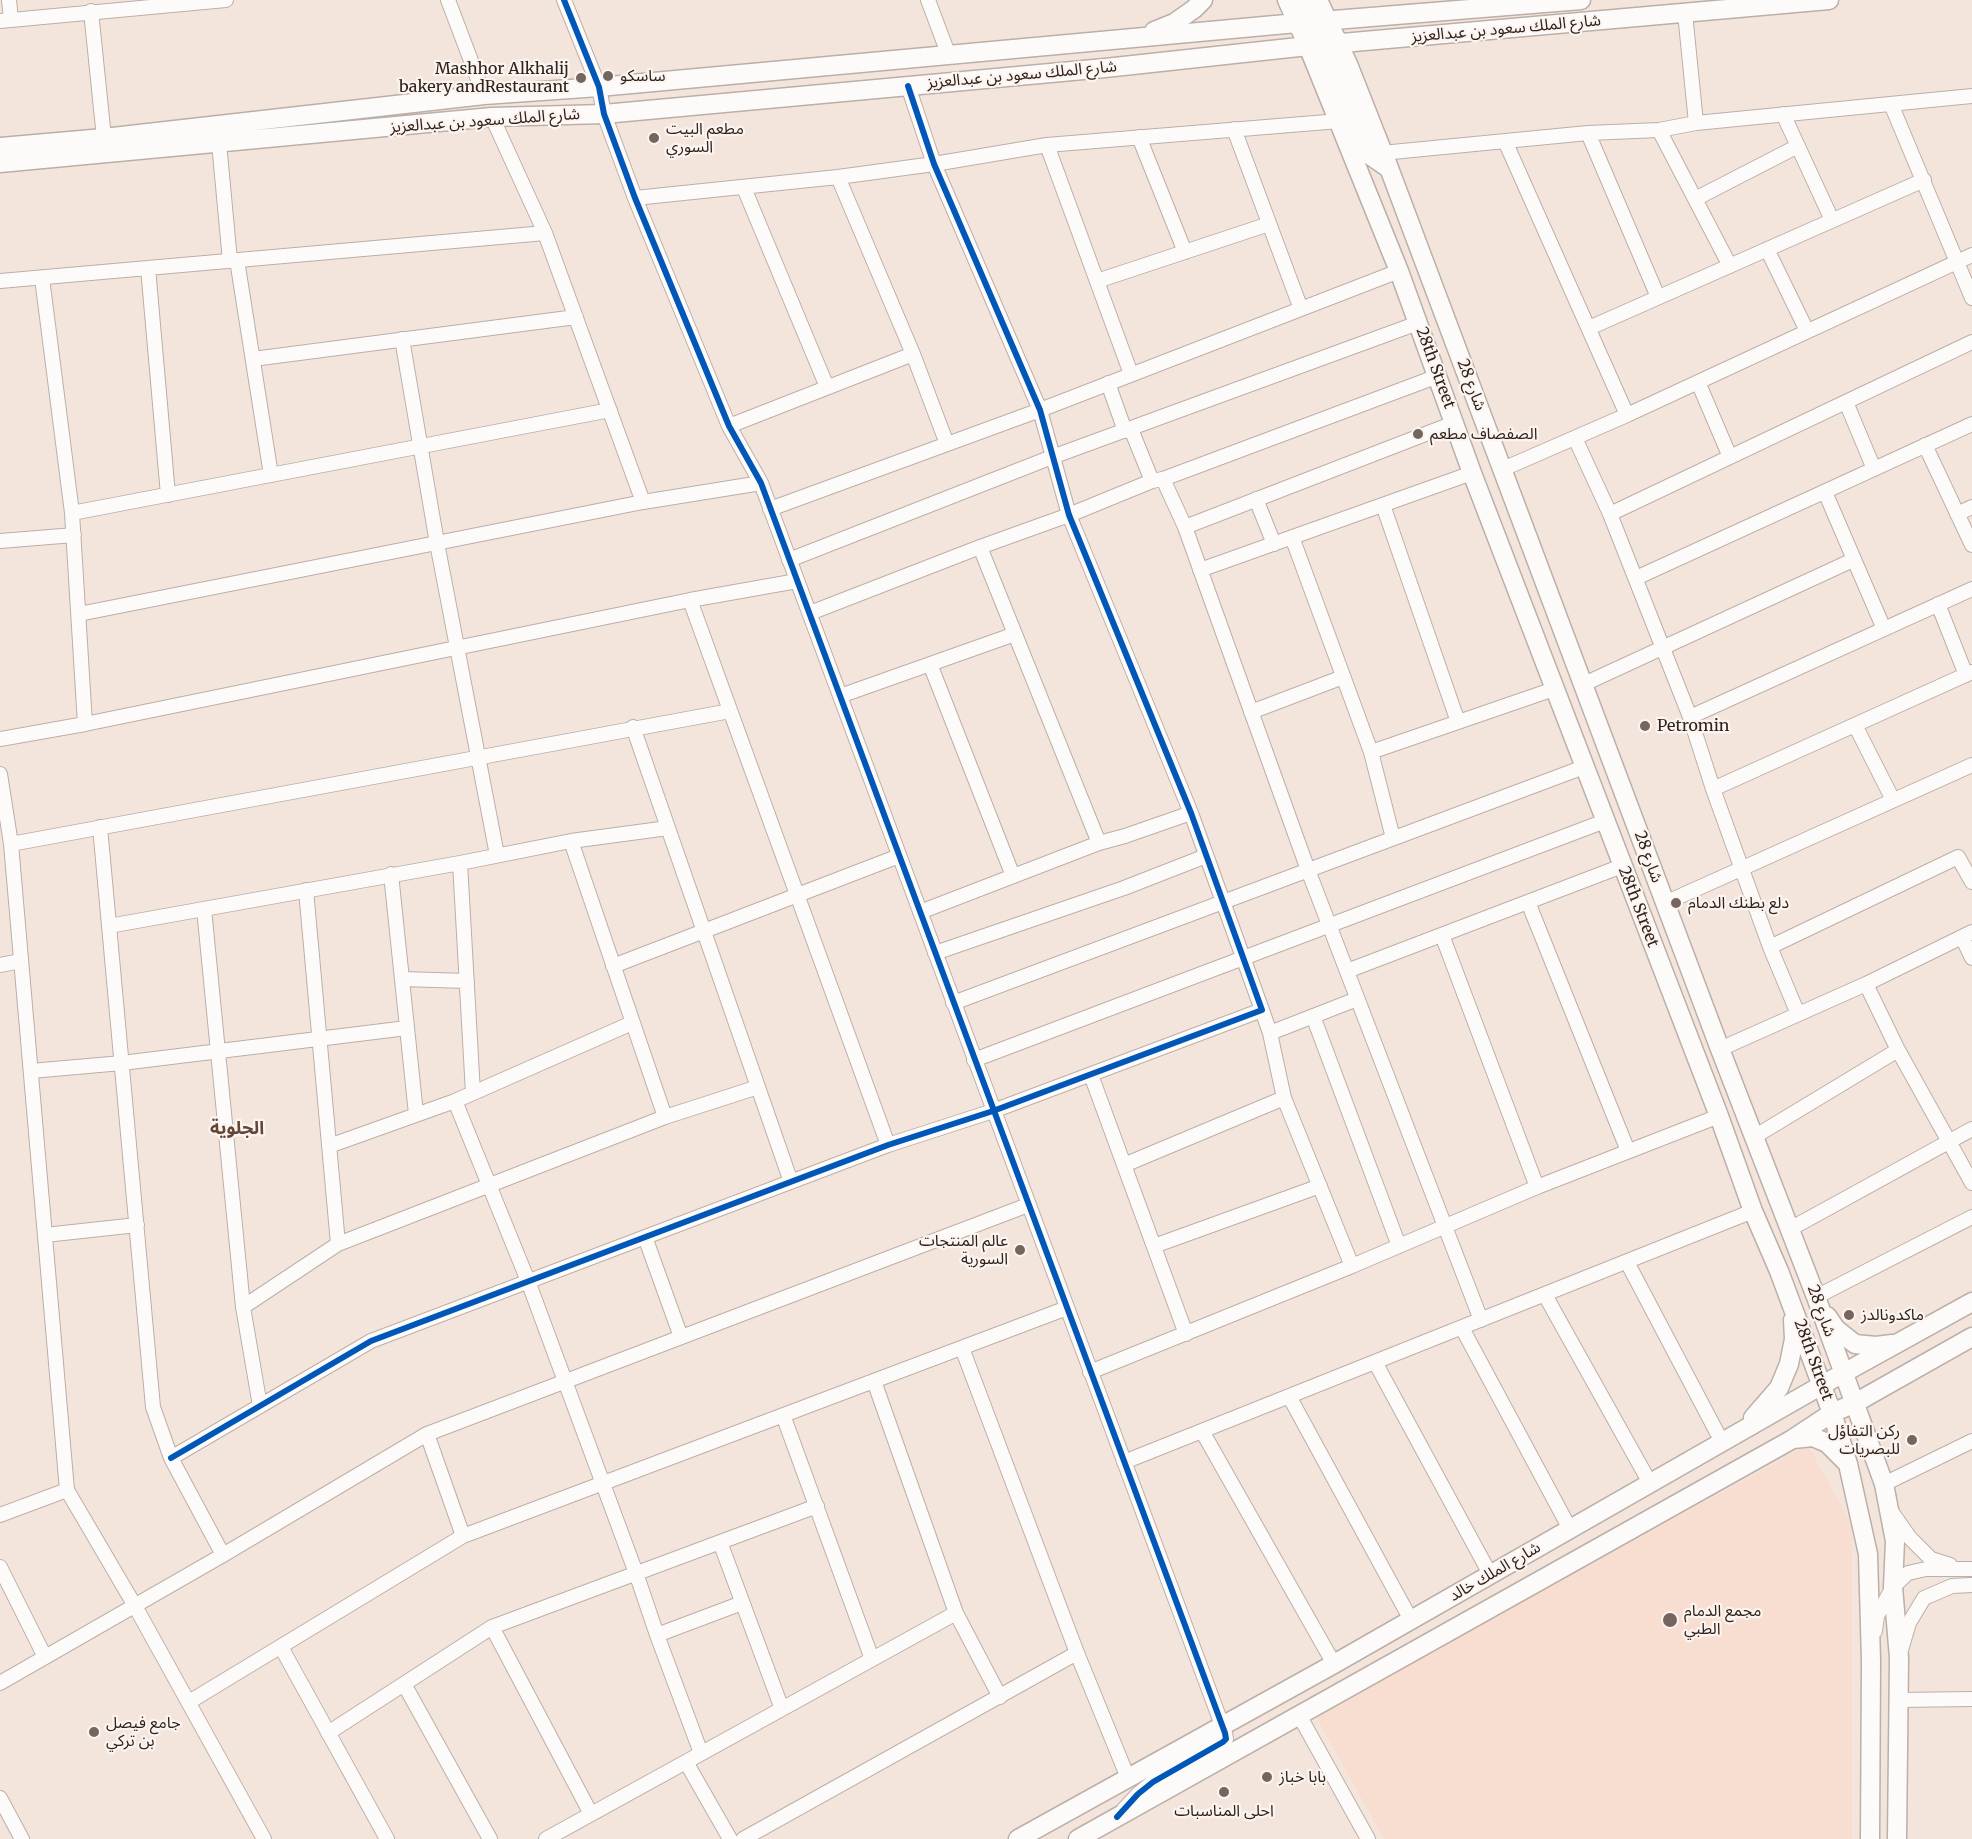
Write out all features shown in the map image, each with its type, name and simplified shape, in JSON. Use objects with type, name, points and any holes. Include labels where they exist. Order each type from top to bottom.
[{"type":"main road","points":[[1136,38],[1174,23],[1203,0]]},
{"type":"main road","points":[[1179,34],[1218,0]]},
{"type":"main road","name":"28th Street","points":[[1287,0],[1313,22],[1324,45],[1339,121],[1399,272],[1472,473],[1832,1413],[1848,1464],[1868,1554],[1871,1661],[1870,1839]]},
{"type":"main road","points":[[1302,0],[1324,45],[1365,146],[1371,156],[1386,161]]},
{"type":"main road","points":[[1313,22],[1318,0]]},
{"type":"main road","name":"شارع الملك سعود بن عبدالعزيز","points":[[0,147],[104,138],[484,95],[599,87],[1581,0]]},
{"type":"main road","name":"شارع الملك سعود بن عبدالعزيز","points":[[0,163],[492,117],[604,114],[1324,45],[1829,0]]},
{"type":"main road","name":"شارع 28","points":[[1386,161],[1720,1049],[1856,1403],[1884,1484],[1895,1541],[1893,1587],[1899,1658],[1897,1839]]},
{"type":"main road","points":[[1817,1301],[1836,1329],[1856,1344],[1876,1346],[1903,1342]]},
{"type":"main road","name":"شارع الملك خالد","points":[[1018,1839],[1334,1664],[1729,1437],[1972,1302]]},
{"type":"main road","points":[[1729,1437],[1759,1412],[1779,1388],[1789,1364],[1794,1339],[1791,1303]]},
{"type":"main road","name":"شارع الملك خالد","points":[[1078,1839],[1791,1440],[1832,1413],[1856,1403],[1972,1337]]},
{"type":"main road","points":[[1866,1435],[1870,1398],[1883,1387]]},
{"type":"main road","points":[[1791,1440],[1813,1437],[1827,1443],[1848,1464]]},
{"type":"street","points":[[9,0],[5,20],[226,0]]},
{"type":"street","points":[[448,0],[484,95]]},
{"type":"street","points":[[567,0],[599,87],[604,114],[635,198],[729,426],[761,483],[1226,1736],[1223,1742],[1153,1782],[1138,1794],[1117,1817]]},
{"type":"street","points":[[928,0],[949,56]]},
{"type":"street","points":[[91,11],[104,138]]},
{"type":"street","points":[[1685,13],[1696,123]]},
{"type":"street","points":[[908,86],[934,164],[1040,410],[1069,515],[1191,813],[1270,1033],[1284,1098],[1352,1266]]},
{"type":"street","points":[[1386,161],[1505,141],[1588,133],[1659,130],[1696,123],[1972,96]]},
{"type":"street","points":[[1890,104],[1972,298]]},
{"type":"street","points":[[1783,114],[1832,220]]},
{"type":"street","points":[[492,117],[545,233],[644,502]]},
{"type":"street","points":[[635,198],[838,177],[1047,145],[1339,121]]},
{"type":"street","points":[[1234,129],[1301,309]]},
{"type":"street","points":[[1659,130],[1730,266]]},
{"type":"street","points":[[1588,133],[1658,297]]},
{"type":"street","points":[[1139,137],[1185,252]]},
{"type":"street","points":[[1505,141],[1628,415]]},
{"type":"street","points":[[219,142],[234,261],[253,359],[271,475]]},
{"type":"street","points":[[1047,145],[1131,374]]},
{"type":"street","points":[[1695,199],[1798,146]]},
{"type":"street","points":[[838,177],[913,354],[947,444]]},
{"type":"street","points":[[1589,328],[1924,180]]},
{"type":"street","points":[[744,188],[827,387]]},
{"type":"street","points":[[1097,281],[1269,224]]},
{"type":"street","points":[[0,282],[545,233]]},
{"type":"street","points":[[1767,249],[1807,332]]},
{"type":"street","points":[[1503,469],[1628,415],[1972,255]]},
{"type":"street","points":[[148,268],[168,495]]},
{"type":"street","points":[[770,509],[1040,410],[1399,272]]},
{"type":"street","points":[[42,278],[72,513],[85,724]]},
{"type":"street","points":[[253,359],[576,317]]},
{"type":"street","points":[[789,560],[1052,457],[1418,322]]},
{"type":"street","points":[[402,339],[437,543],[497,855]]},
{"type":"street","points":[[1610,514],[1972,342]]},
{"type":"street","points":[[729,426],[913,354]]},
{"type":"street","points":[[810,613],[1157,480],[1438,376]]},
{"type":"street","points":[[1698,382],[1730,457]]},
{"type":"street","points":[[1108,383],[1128,430],[1185,527],[1308,870],[1481,1320]]},
{"type":"street","points":[[1846,402],[1874,469]]},
{"type":"street","points":[[72,513],[610,410]]},
{"type":"street","points":[[1185,527],[1454,423]]},
{"type":"street","points":[[1636,578],[1972,424]]},
{"type":"street","points":[[1575,438],[1610,514],[1690,717],[1713,789],[1770,947],[1798,1014]]},
{"type":"street","points":[[1925,445],[1972,545]]},
{"type":"street","points":[[1200,570],[1472,473]]},
{"type":"street","points":[[79,614],[644,502],[761,483]]},
{"type":"street","points":[[1825,492],[1884,629]]},
{"type":"street","points":[[1256,499],[1274,544]]},
{"type":"street","points":[[1383,505],[1458,722]]},
{"type":"street","points":[[1958,514],[1972,507]]},
{"type":"street","points":[[0,541],[74,535]]},
{"type":"street","points":[[1293,537],[1371,752],[1393,838]]},
{"type":"street","points":[[980,547],[1099,843]]},
{"type":"street","points":[[1584,684],[1853,560]]},
{"type":"street","points":[[0,739],[85,724],[690,600],[797,581]]},
{"type":"street","points":[[1690,717],[1972,589]]},
{"type":"street","points":[[690,600],[888,1145]]},
{"type":"street","points":[[1713,789],[1969,673],[1938,604]]},
{"type":"street","points":[[840,696],[1015,634]]},
{"type":"street","points":[[930,664],[1013,876]]},
{"type":"street","points":[[1251,712],[1343,677]]},
{"type":"street","points":[[1371,752],[1554,688]]},
{"type":"street","points":[[11,844],[633,727],[730,711]]},
{"type":"street","points":[[1855,725],[1893,800]]},
{"type":"street","points":[[633,727],[791,1182]]},
{"type":"street","points":[[1665,903],[1972,765]]},
{"type":"street","points":[[954,1003],[1584,767]]},
{"type":"street","points":[[0,774],[11,844],[67,1490],[135,1606],[264,1839]]},
{"type":"street","points":[[920,912],[1099,843],[1191,813]]},
{"type":"street","points":[[974,1059],[1605,821]]},
{"type":"street","points":[[100,827],[153,1407],[171,1458],[223,1555]]},
{"type":"street","points":[[109,926],[571,841],[668,828]]},
{"type":"street","points":[[571,841],[664,1117]]},
{"type":"street","points":[[613,966],[899,856]]},
{"type":"street","points":[[935,953],[1124,888],[1206,856]]},
{"type":"street","points":[[1770,947],[1958,857],[1972,882]]},
{"type":"street","points":[[460,863],[473,1093]]},
{"type":"street","points":[[1347,971],[1622,866]]},
{"type":"street","points":[[391,874],[416,1114]]},
{"type":"street","points":[[306,890],[338,1244]]},
{"type":"street","points":[[1528,902],[1628,1151]]},
{"type":"street","points":[[204,909],[243,1307],[260,1406]]},
{"type":"street","points":[[1442,935],[1537,1187]]},
{"type":"street","points":[[1720,1049],[1866,984],[1967,935],[1972,958]]},
{"type":"street","points":[[0,965],[21,961]]},
{"type":"street","points":[[402,979],[467,981]]},
{"type":"street","points":[[1866,984],[1898,1050],[1972,1183]]},
{"type":"street","points":[[1270,1033],[1357,999]]},
{"type":"street","points":[[171,1458],[371,1341],[888,1145],[993,1111],[1262,1010]]},
{"type":"street","points":[[1313,1016],[1399,1246]]},
{"type":"street","points":[[329,1146],[455,1101],[632,1023]]},
{"type":"street","points":[[31,1071],[122,1063],[407,1028]]},
{"type":"street","points":[[1754,1137],[1898,1050]]},
{"type":"street","points":[[1091,1074],[1186,1334]]},
{"type":"street","points":[[243,1307],[338,1244],[664,1117],[758,1087]]},
{"type":"street","points":[[1124,1165],[1284,1098]]},
{"type":"street","points":[[455,1101],[528,1281],[701,1754]]},
{"type":"street","points":[[1090,1372],[1352,1266],[1537,1187],[1719,1116]]},
{"type":"street","points":[[1790,1229],[1972,1129]]},
{"type":"street","points":[[1154,1246],[1320,1186]]},
{"type":"street","points":[[0,1683],[427,1434],[1028,1205]]},
{"type":"street","points":[[1124,1462],[1753,1211]]},
{"type":"street","points":[[1817,1301],[1972,1217]]},
{"type":"street","points":[[45,1235],[136,1225]]},
{"type":"street","points":[[645,1237],[681,1337]]},
{"type":"street","points":[[1627,1262],[1729,1437]]},
{"type":"street","points":[[1545,1295],[1650,1483]]},
{"type":"street","points":[[189,1702],[463,1536],[1067,1308]]},
{"type":"street","points":[[1462,1328],[1570,1529]]},
{"type":"street","points":[[962,1348],[1077,1653],[1128,1778]]},
{"type":"street","points":[[1375,1362],[1490,1574]]},
{"type":"street","points":[[874,1381],[956,1613],[1000,1696]]},
{"type":"street","points":[[1289,1396],[1411,1620]]},
{"type":"street","points":[[783,1415],[872,1659]]},
{"type":"street","points":[[1202,1431],[1334,1664]]},
{"type":"street","points":[[427,1434],[463,1536]]},
{"type":"street","points":[[1884,1484],[1972,1441]]},
{"type":"street","points":[[0,1515],[67,1490]]},
{"type":"street","points":[[328,1733],[492,1627],[817,1506]]},
{"type":"street","points":[[1890,1509],[1910,1538],[1931,1559],[1968,1569]]},
{"type":"street","points":[[720,1542],[782,1709]]},
{"type":"street","points":[[0,1568],[45,1657]]},
{"type":"street","points":[[1871,1661],[1877,1616],[1893,1587],[1908,1573],[1926,1569],[1968,1569]]},
{"type":"street","points":[[1899,1658],[1909,1623],[1924,1598],[1952,1586],[1972,1586]]},
{"type":"street","points":[[657,1635],[742,1603]]},
{"type":"street","points":[[546,1839],[956,1613]]},
{"type":"street","points":[[492,1627],[591,1814]]},
{"type":"street","points":[[280,1647],[387,1839]]},
{"type":"street","points":[[743,1839],[1077,1653]]},
{"type":"street","points":[[404,1684],[490,1839]]},
{"type":"street","points":[[1899,1700],[1972,1699]]},
{"type":"street","points":[[1299,1715],[1368,1839]]},
{"type":"street","points":[[686,1762],[730,1839]]},
{"type":"street","points":[[1,1804],[22,1839]]},
{"type":"shaded area","name":"مجمع الدمام الطبي","points":[[1808,1445],[1852,1526],[1852,1839],[1384,1839],[1315,1715]]},
{"type":"cycle path","points":[[564,0],[599,87],[604,114],[635,198],[729,426],[761,483],[1225,1733],[1226,1739],[1223,1742],[1153,1782],[1138,1794],[1117,1817]]},
{"type":"cycle path","points":[[171,1458],[371,1341],[888,1145],[993,1111],[1262,1010],[1191,813],[1069,515],[1040,410],[934,164],[908,86]]},
{"type":"place","name":"ساسكو","points":[[608,76]]},
{"type":"place","name":"Mashhor Alkhalij bakery andRestaurant","points":[[581,78]]},
{"type":"place","name":"مطعم البيت السوري","points":[[654,138]]},
{"type":"place","name":"الصفصاف مطعم","points":[[1418,434]]},
{"type":"place","name":"Petromin","points":[[1645,726]]},
{"type":"place","name":"دلع بطنك الدمام","points":[[1676,903]]},
{"type":"place","name":"عالم المنتجات السورية","points":[[1020,1250]]},
{"type":"place","name":"ماكدونالدز","points":[[1849,1315]]},
{"type":"place","name":"ركن التفاؤل للبصريات","points":[[1912,1440]]},
{"type":"place","name":"مجمع الدمام الطبي","points":[[1670,1620]]},
{"type":"place","name":"جامع فيصل بن تركي","points":[[94,1732]]},
{"type":"place","name":"بابا خباز","points":[[1267,1777]]},
{"type":"place","name":"احلى المناسبات","points":[[1224,1792]]},
{"type":"district","name":"الجلوية","points":[[237,1129]]}]
